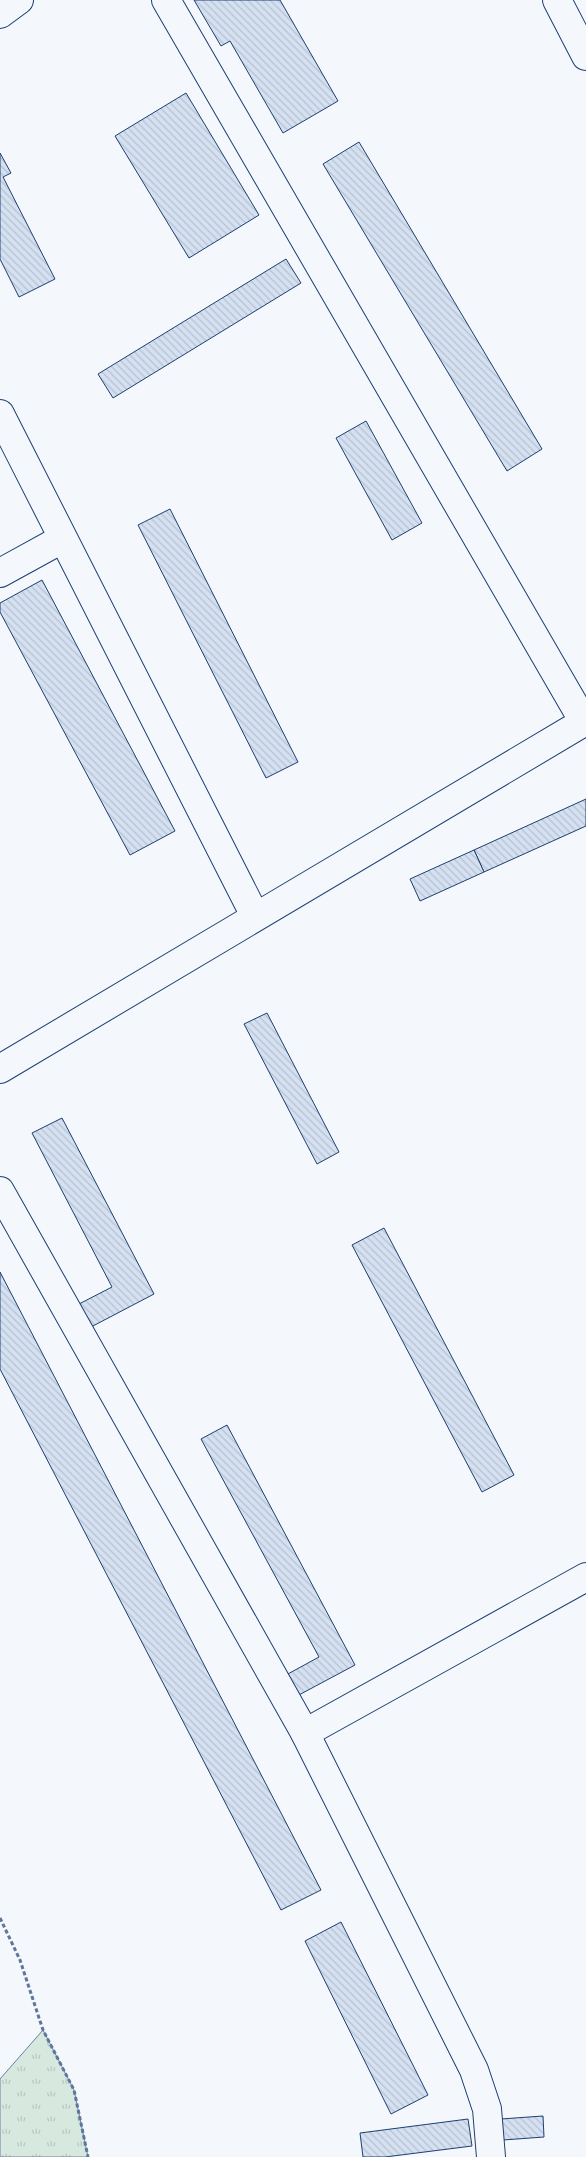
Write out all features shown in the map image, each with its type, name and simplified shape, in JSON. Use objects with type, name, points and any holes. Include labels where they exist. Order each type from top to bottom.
[{"type":"main road","points":[[0,14],[19,0]]},
{"type":"main road","points":[[0,1069],[255,916],[585,723],[166,0]]},
{"type":"main road","points":[[557,0],[586,56]]},
{"type":"main road","points":[[0,414],[255,916]]},
{"type":"main road","points":[[0,573],[62,539]]},
{"type":"main road","points":[[0,1191],[305,1733],[474,2070],[487,2109],[491,2157]]},
{"type":"main road","points":[[305,1733],[586,1577]]},
{"type":"path","points":[[0,1918],[20,1960],[43,2030],[74,2090],[88,2157]]},
{"type":"green space","points":[[43,2030],[74,2090],[88,2157],[0,2157],[0,2079]]},
{"type":"building","points":[[194,0],[280,0],[338,101],[283,133],[230,41],[221,46]]},
{"type":"building","points":[[186,93],[259,215],[189,258],[115,136]]},
{"type":"building","points":[[359,142],[542,449],[507,471],[323,164]]},
{"type":"building","points":[[0,153],[11,173],[3,177],[55,279],[19,297],[0,259]]},
{"type":"building","points":[[286,259],[301,283],[113,398],[98,374]]},
{"type":"building","points":[[366,421],[422,523],[392,540],[336,438]]},
{"type":"building","points":[[170,509],[298,762],[266,778],[138,525]]},
{"type":"building","points":[[42,580],[175,831],[130,855],[0,612],[0,603]]},
{"type":"building","points":[[586,799],[586,826],[484,872],[474,850]]},
{"type":"building","points":[[474,850],[484,872],[420,901],[410,879]]},
{"type":"building","points":[[267,1013],[339,1152],[317,1164],[244,1024]]},
{"type":"building","points":[[62,1118],[154,1294],[91,1327],[79,1304],[112,1287],[32,1133]]},
{"type":"building","points":[[384,1228],[514,1475],[482,1492],[352,1245]]},
{"type":"building","points":[[0,1272],[321,1890],[281,1910],[0,1369]]},
{"type":"building","points":[[227,1425],[355,1665],[297,1696],[286,1675],[319,1657],[201,1439]]},
{"type":"building","points":[[341,1922],[428,2095],[391,2114],[305,1941]]},
{"type":"building","points":[[543,2116],[544,2137],[503,2140],[501,2119]]},
{"type":"building","points":[[468,2119],[472,2146],[385,2157],[363,2157],[360,2133]]}]
